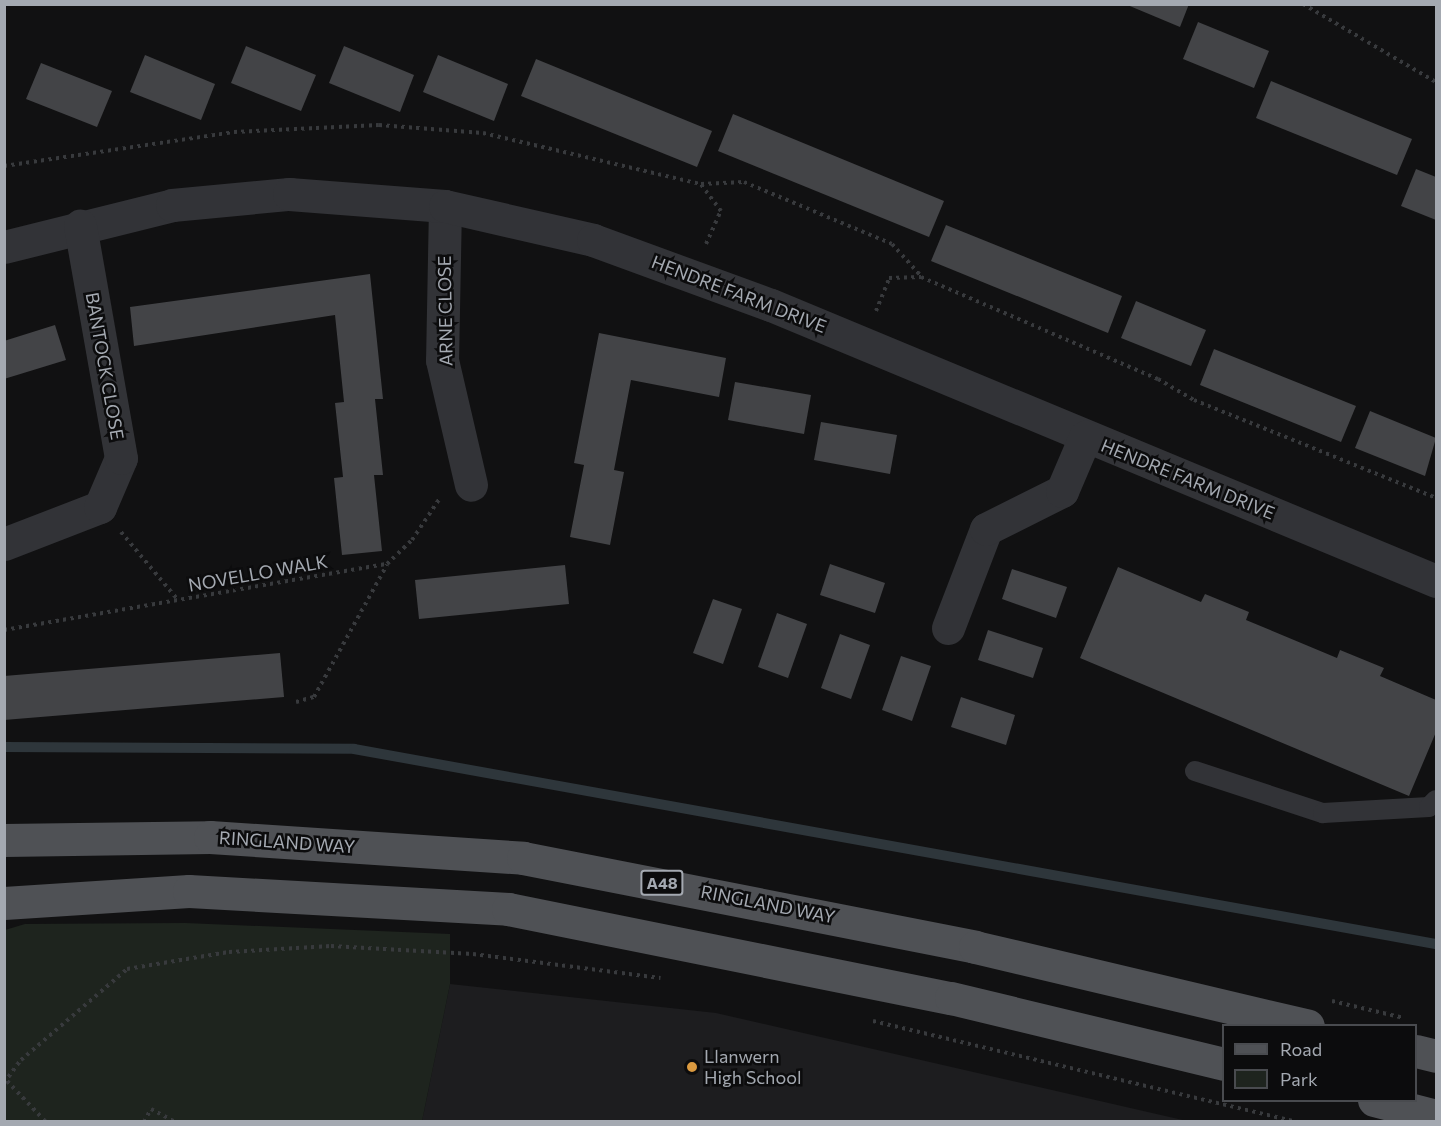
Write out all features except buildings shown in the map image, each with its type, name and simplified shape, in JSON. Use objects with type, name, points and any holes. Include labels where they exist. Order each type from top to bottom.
[{"type":"main road","name":"RINGLAND WAY","points":[[4,840],[210,837],[523,858],[964,944],[1300,1024]]},
{"type":"main road","points":[[4,903],[189,891],[508,909],[951,998],[1222,1064]]},
{"type":"main road","points":[[1417,1051],[1437,1056]]},
{"type":"main road","points":[[1378,1102],[1437,1116]]},
{"type":"street","name":"HENDRE FARM DRIVE","points":[[4,247],[80,226],[172,205],[289,194],[445,206],[593,240],[693,276],[863,343],[1085,437],[1437,580]]},
{"type":"street","name":"ARNE CLOSE","points":[[445,206],[442,360],[468,473]]},
{"type":"street","name":"BANTOCK CLOSE","points":[[80,226],[121,458],[100,507]]},
{"type":"street","points":[[948,628],[986,529],[1062,491],[1085,437]]},
{"type":"street","points":[[4,544],[100,507]]},
{"type":"lane","points":[[1195,771],[1323,813],[1429,807],[1437,800]]},
{"type":"path","points":[[1303,4],[1437,82]]},
{"type":"path","points":[[4,166],[234,132],[379,125],[483,133],[701,184],[744,182],[892,244],[921,277]]},
{"type":"path","points":[[693,276],[721,211],[701,184]]},
{"type":"path","points":[[863,343],[889,278],[921,277],[1158,379],[1194,400],[1437,498]]},
{"type":"path","points":[[296,702],[314,697],[387,564],[412,540],[468,473]]},
{"type":"path","points":[[100,507],[178,600]]},
{"type":"path","name":"NOVELLO WALK","points":[[4,630],[387,564]]},
{"type":"path","points":[[46,1122],[6,1082],[21,1060],[127,969],[230,952],[331,946],[473,954],[665,979]]},
{"type":"path","points":[[860,1018],[1298,1122]]},
{"type":"path","points":[[144,1122],[151,1109],[176,1122]]},
{"type":"shaded area","name":"Llanwern High School","points":[[450,984],[716,1013],[1187,1121],[422,1121]]},
{"type":"green space","points":[[185,923],[450,934],[450,984],[422,1121],[5,1121],[5,930],[25,924]]},
{"type":"waterway","points":[[4,747],[354,749],[1436,944]]},
{"type":"place","name":"Llanwern High School","points":[[692,1067]]}]
